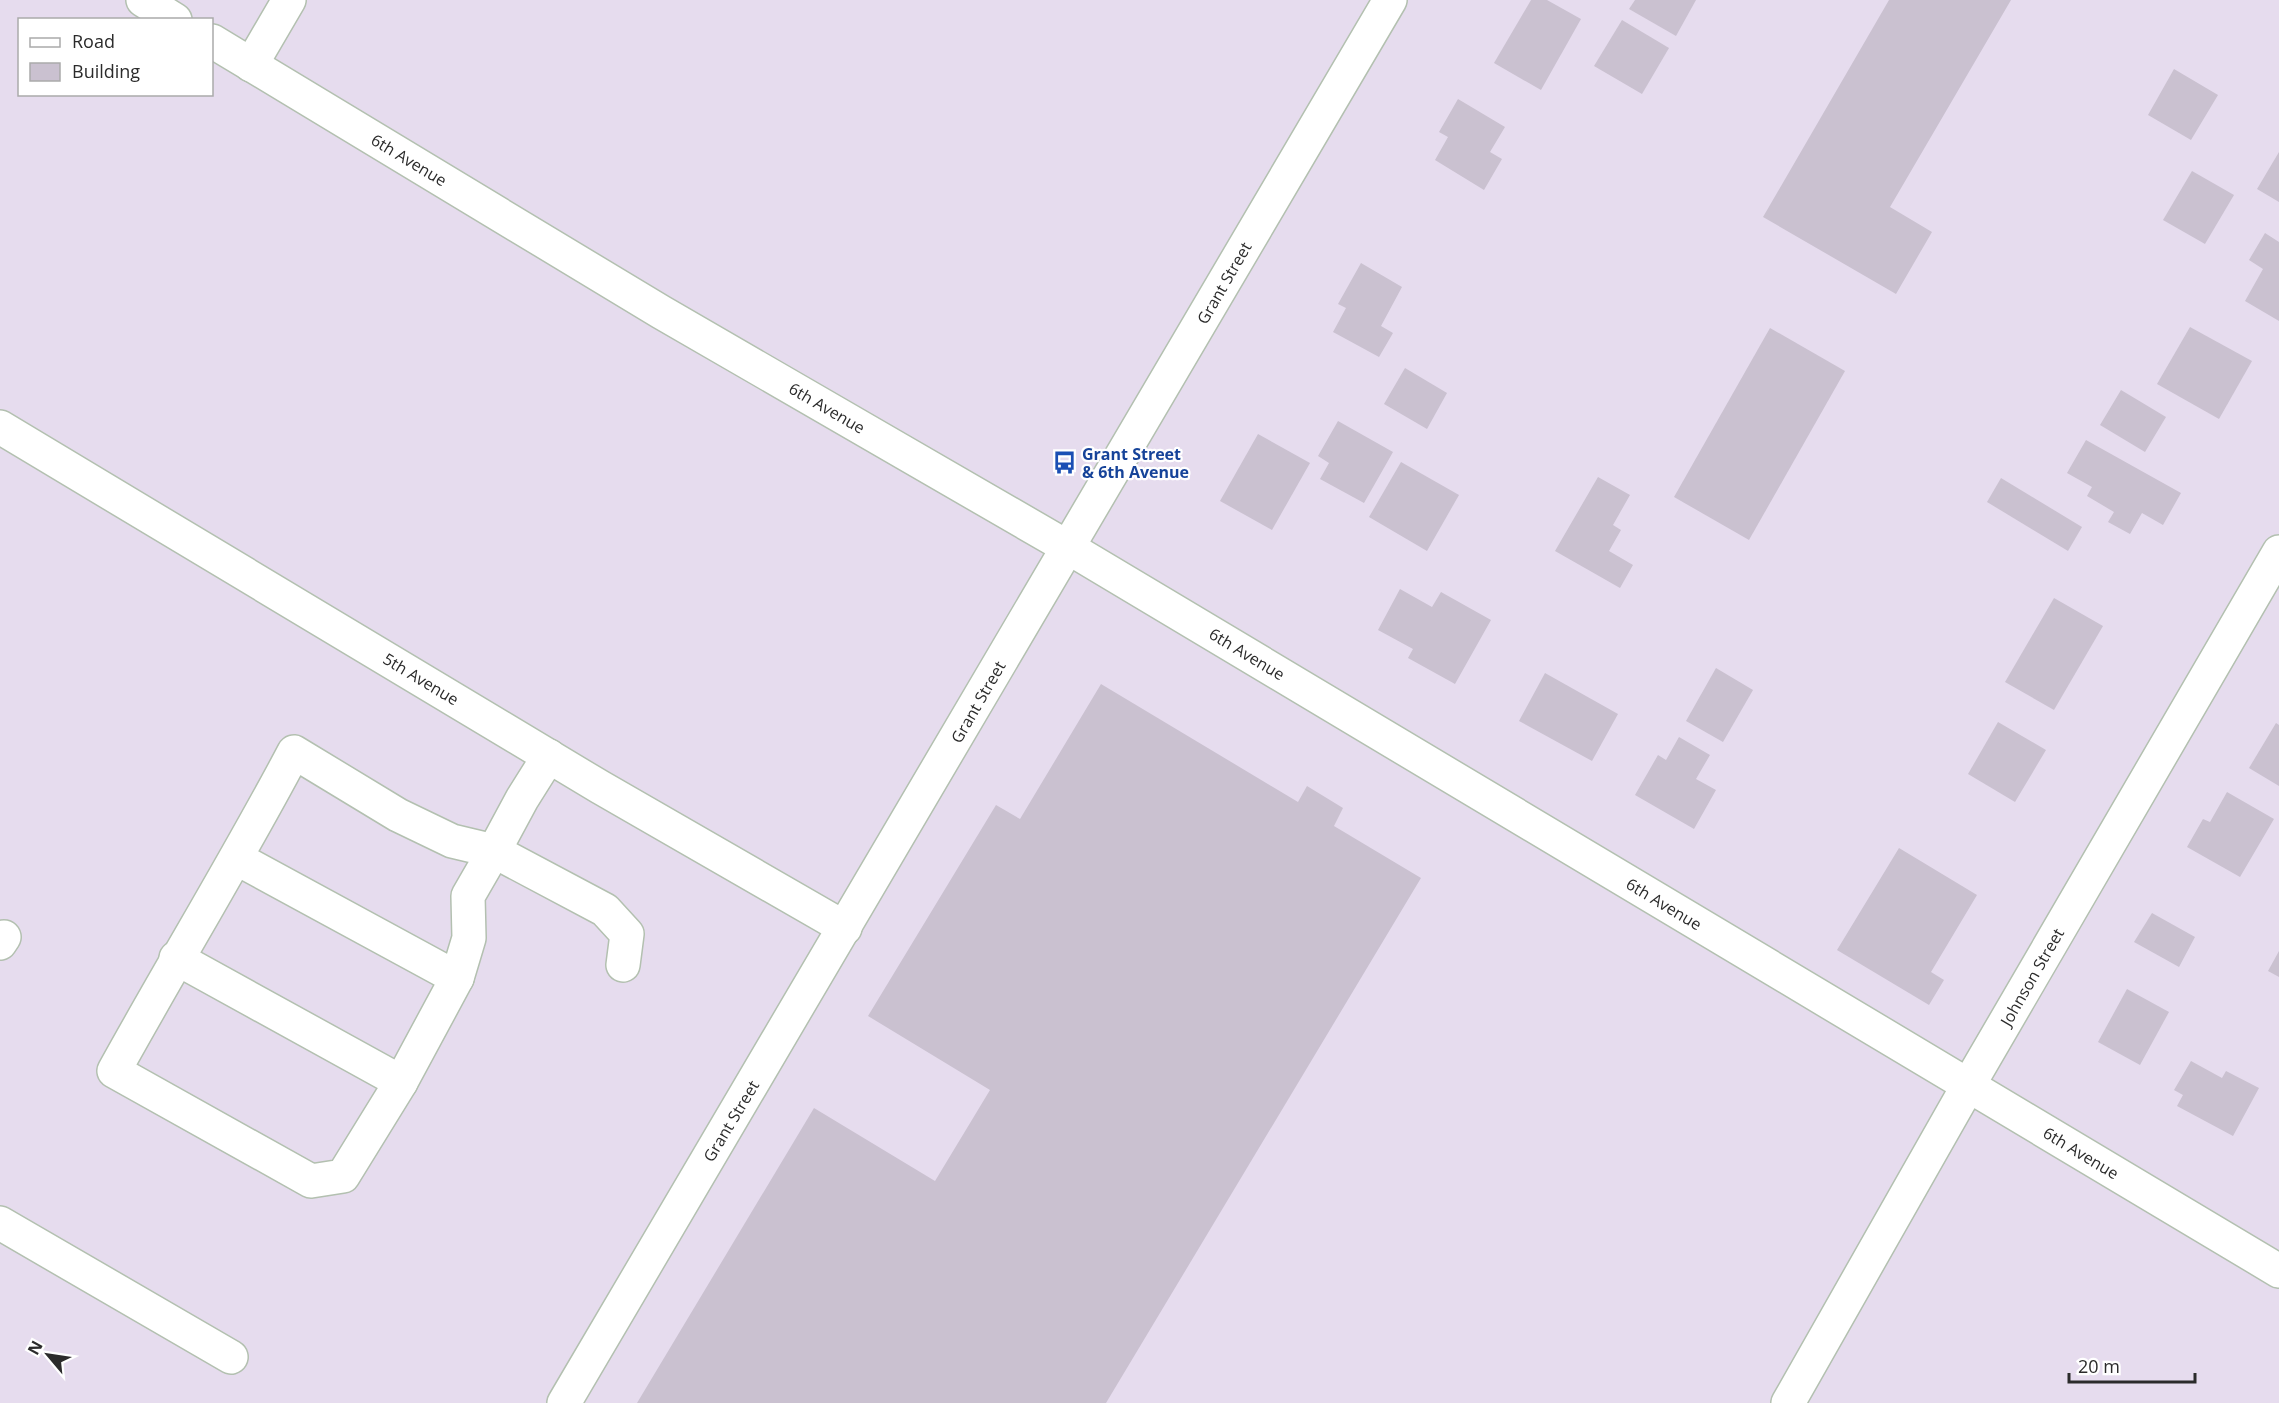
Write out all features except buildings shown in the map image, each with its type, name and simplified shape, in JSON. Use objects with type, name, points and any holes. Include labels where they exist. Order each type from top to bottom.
[{"type":"street","points":[[143,0],[173,18]]},
{"type":"street","points":[[251,65],[289,0]]},
{"type":"street","name":"Grant Street","points":[[564,1403],[1390,0]]},
{"type":"street","name":"6th Avenue","points":[[213,42],[661,312],[1069,548],[2279,1271]]},
{"type":"street","name":"5th Avenue","points":[[0,427],[549,756],[845,928]]},
{"type":"street","name":"Johnson Street","points":[[1788,1403],[1968,1086],[2279,552]]},
{"type":"street","points":[[549,756],[522,799],[494,851],[468,896],[469,938],[457,978],[401,1082],[343,1176],[311,1181],[114,1071],[177,958],[238,859],[294,752],[398,815],[452,841],[494,851],[605,910],[627,934],[623,965]]},
{"type":"street","points":[[238,859],[457,978]]},
{"type":"street","points":[[177,958],[401,1082]]},
{"type":"street","points":[[0,1223],[231,1357]]},
{"type":"place","name":"Grant Street & 6th Avenue","points":[[1064,463]]}]
